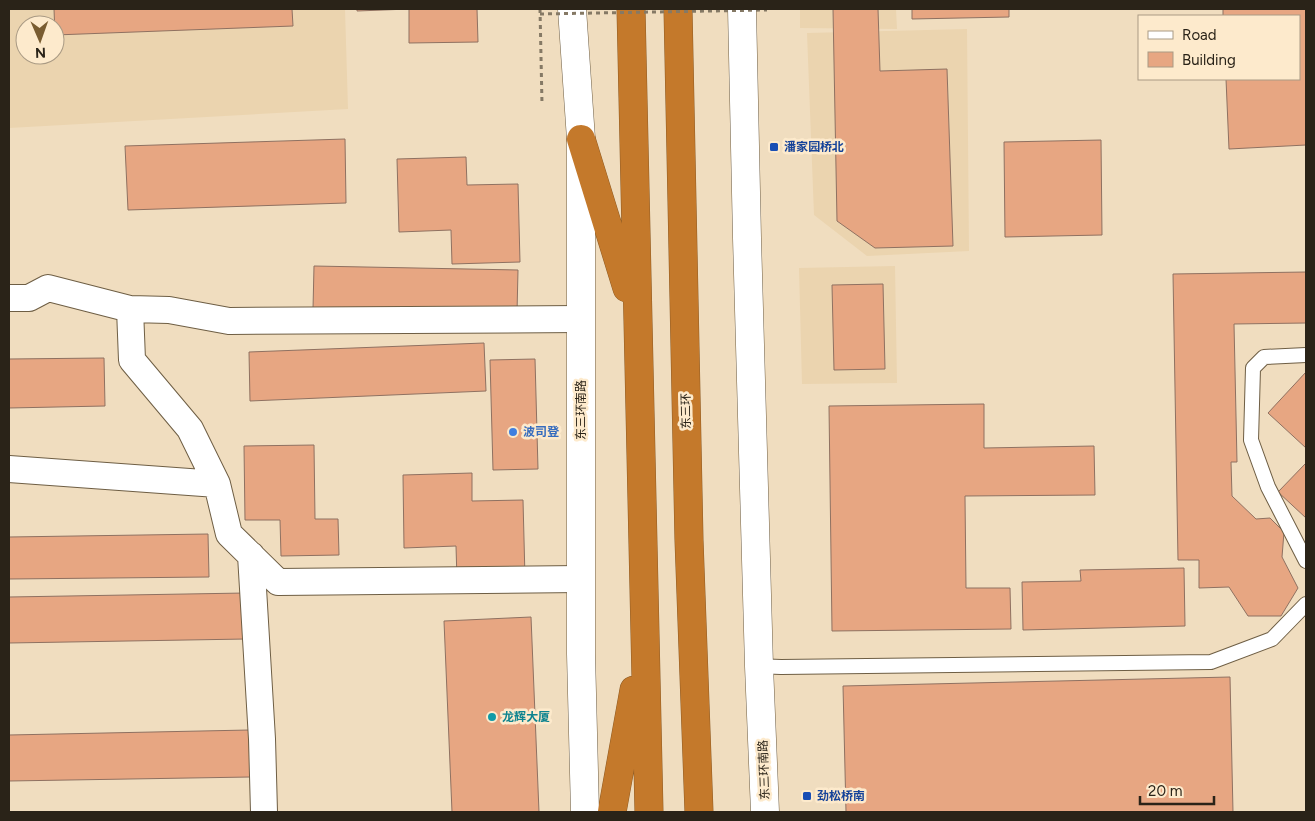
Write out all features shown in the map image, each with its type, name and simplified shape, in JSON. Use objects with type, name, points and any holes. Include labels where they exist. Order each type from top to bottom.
[{"type":"highway","points":[[631,9],[649,812]]},
{"type":"highway","name":"东三环","points":[[678,9],[689,540],[699,812]]},
{"type":"highway","points":[[581,139],[637,319]]},
{"type":"highway","points":[[612,812],[645,632]]},
{"type":"street","name":"东三环南路","points":[[572,9],[581,139],[581,579],[585,812]]},
{"type":"street","name":"东三环南路","points":[[754,9],[747,238],[765,812]]},
{"type":"street","points":[[9,298],[29,298],[48,288],[130,309],[169,310],[229,321],[581,319]]},
{"type":"street","points":[[130,309],[132,360],[190,429],[217,484],[229,534],[278,582],[581,579]]},
{"type":"street","points":[[9,469],[217,484]]},
{"type":"street","points":[[251,555],[262,739],[264,812]]},
{"type":"lane","points":[[1306,355],[1264,357],[1253,368],[1251,440],[1268,487],[1306,561]]},
{"type":"lane","points":[[759,666],[1211,662],[1272,639],[1306,604]]},
{"type":"path","points":[[540,9],[542,104]]},
{"type":"path","points":[[540,14],[754,9]]},
{"type":"shaded area","points":[[9,9],[345,9],[348,109],[9,128]]},
{"type":"shaded area","points":[[800,9],[896,9],[897,29],[800,28]]},
{"type":"shaded area","points":[[967,29],[969,251],[867,256],[814,215],[807,33]]},
{"type":"shaded area","points":[[895,266],[897,383],[802,384],[799,268]]},
{"type":"building","points":[[54,9],[292,9],[293,26],[65,35],[65,15],[54,15]]},
{"type":"building","points":[[357,9],[409,9],[357,11]]},
{"type":"building","points":[[409,9],[477,9],[478,42],[409,43]]},
{"type":"building","points":[[833,9],[878,9],[880,71],[947,69],[953,246],[875,248],[837,221]]},
{"type":"building","points":[[912,9],[1009,9],[1009,17],[912,19]]},
{"type":"building","points":[[1223,9],[1306,9],[1306,145],[1229,149],[1226,80],[1300,80],[1300,15],[1223,15]]},
{"type":"building","points":[[345,139],[346,203],[128,210],[125,146]]},
{"type":"building","points":[[1101,140],[1102,235],[1005,237],[1004,142]]},
{"type":"building","points":[[466,157],[467,185],[518,184],[520,262],[452,264],[451,230],[399,232],[397,159]]},
{"type":"building","points":[[314,266],[518,270],[517,313],[313,309]]},
{"type":"building","points":[[1306,272],[1306,323],[1234,324],[1237,462],[1231,462],[1232,496],[1256,519],[1270,518],[1284,532],[1282,557],[1298,588],[1281,616],[1248,616],[1229,587],[1199,588],[1199,560],[1178,560],[1173,274]]},
{"type":"building","points":[[883,284],[885,369],[834,370],[832,285]]},
{"type":"building","points":[[484,343],[486,391],[250,401],[249,352]]},
{"type":"building","points":[[104,358],[105,406],[9,408],[9,359]]},
{"type":"building","points":[[535,359],[538,469],[493,470],[490,360]]},
{"type":"building","points":[[1306,372],[1306,448],[1268,413]]},
{"type":"building","points":[[984,404],[984,448],[1094,446],[1095,495],[965,496],[966,588],[1010,588],[1011,629],[832,631],[829,406]]},
{"type":"building","points":[[314,445],[315,519],[338,519],[339,555],[281,556],[280,520],[245,520],[244,446]]},
{"type":"building","points":[[1306,463],[1306,518],[1278,492]]},
{"type":"building","points":[[472,473],[472,501],[523,500],[525,578],[457,580],[456,546],[404,548],[403,475]]},
{"type":"building","points":[[208,534],[209,577],[9,579],[9,537]]},
{"type":"building","points":[[1184,568],[1185,626],[1023,630],[1022,582],[1081,581],[1080,570]]},
{"type":"building","points":[[245,593],[246,639],[9,643],[9,597]]},
{"type":"building","name":"龙辉大厦","points":[[531,617],[539,812],[452,812],[444,621]]},
{"type":"building","points":[[1230,677],[1233,812],[846,812],[843,686]]},
{"type":"building","points":[[249,730],[250,777],[9,781],[9,735]]},
{"type":"place","name":"潘家园桥北","points":[[774,147]]},
{"type":"place","name":"波司登","points":[[513,432]]},
{"type":"place","name":"龙辉大厦","points":[[492,717]]},
{"type":"place","name":"劲松桥南","points":[[807,796]]}]
